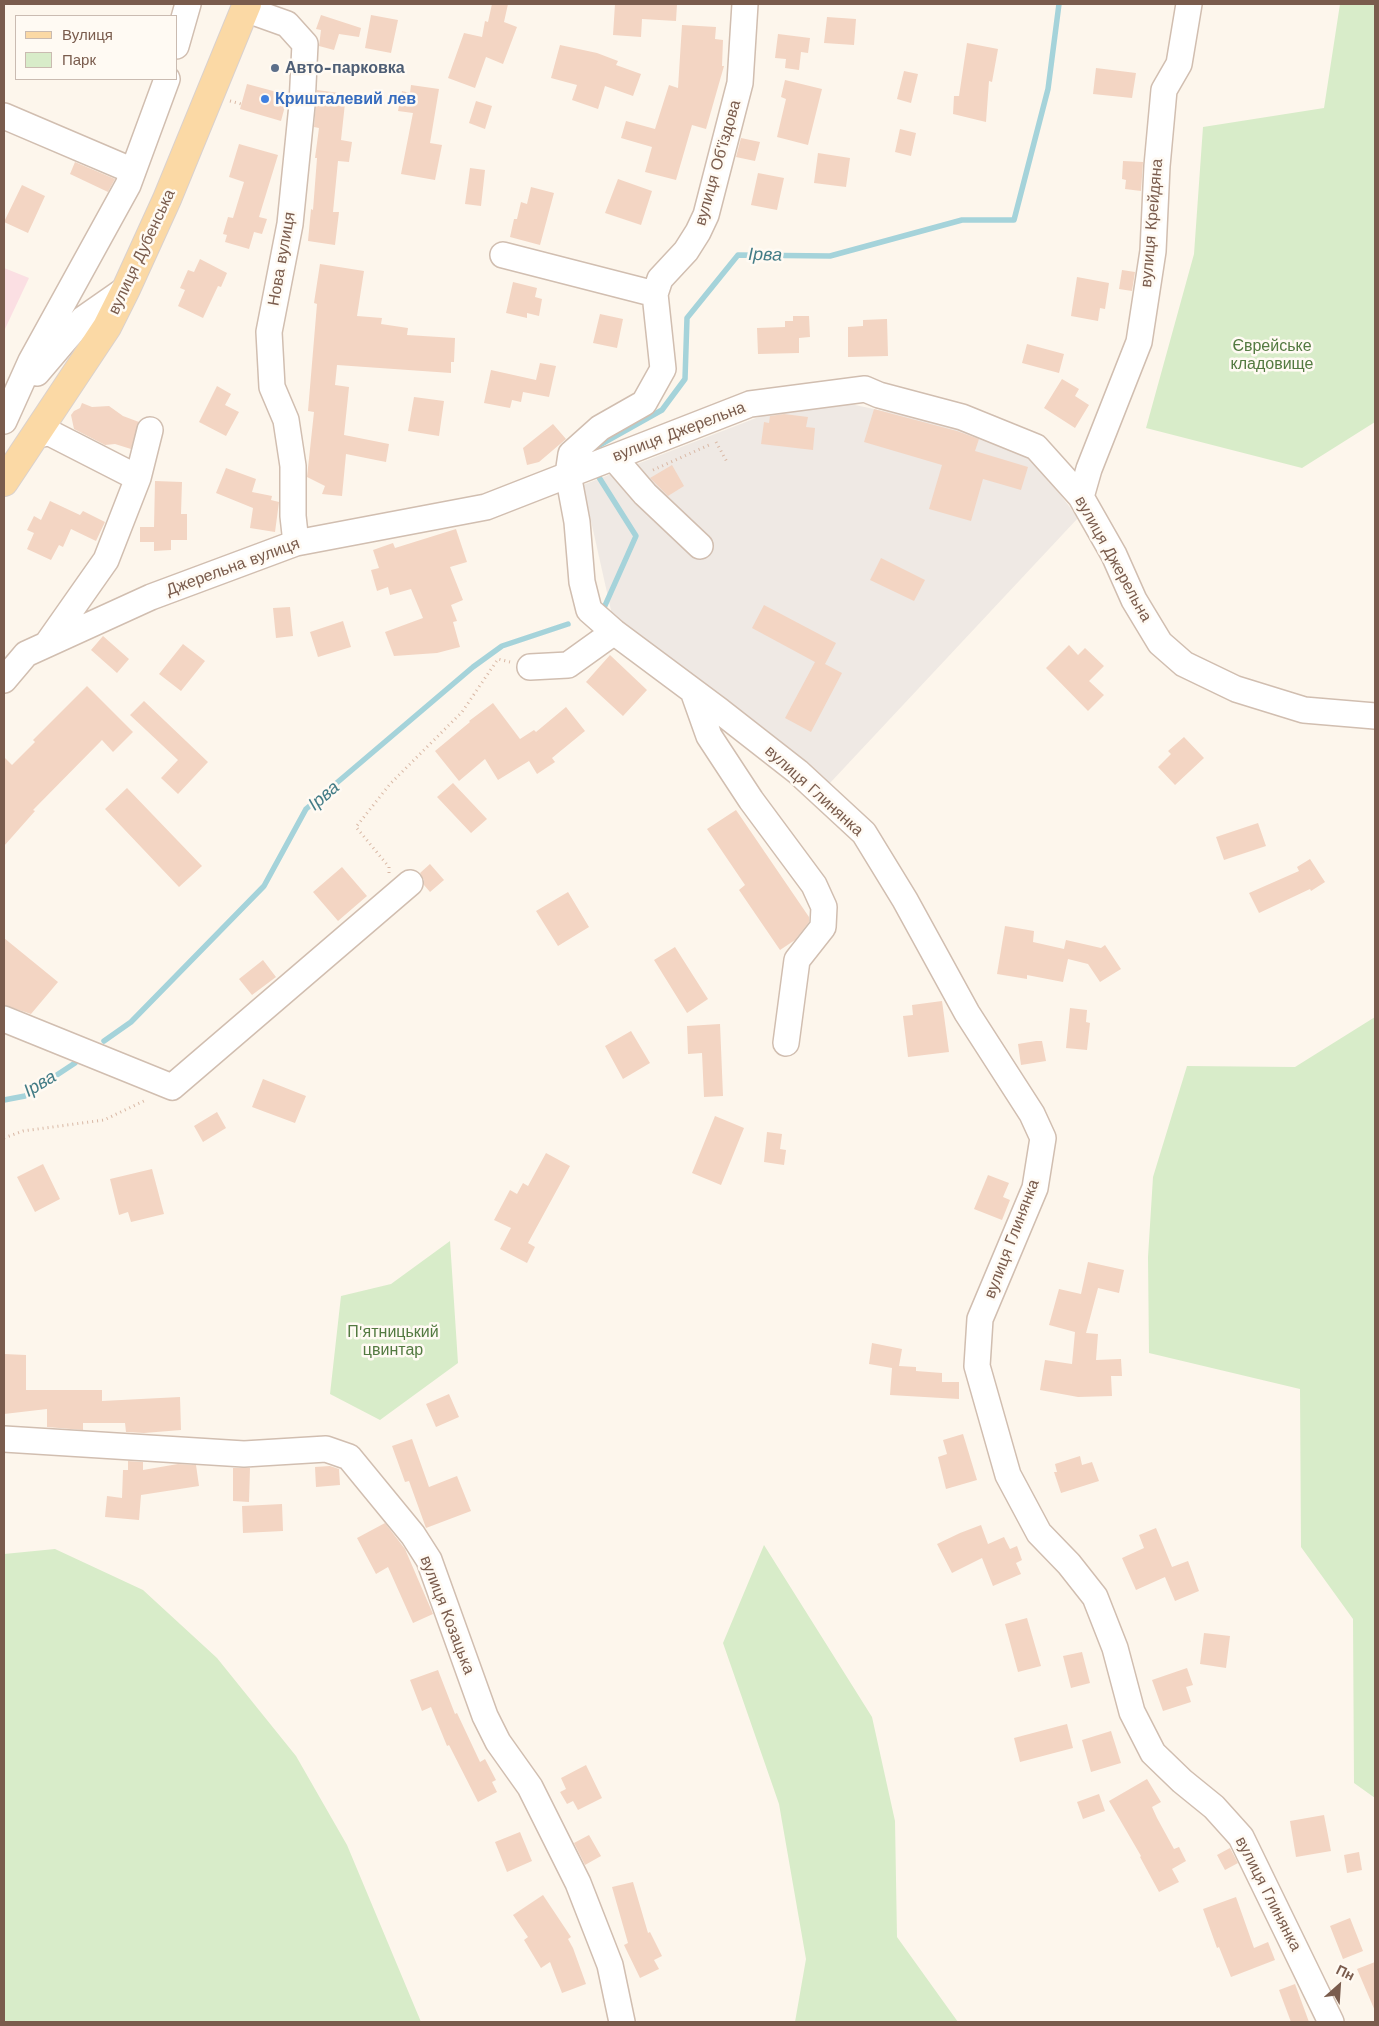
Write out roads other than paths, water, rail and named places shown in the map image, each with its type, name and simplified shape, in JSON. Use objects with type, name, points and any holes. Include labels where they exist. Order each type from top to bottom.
[{"type":"main road","name":"вулиця Дубенська","points":[[4,482],[107,327],[168,199],[246,7]]},
{"type":"street","points":[[178,39],[188,4]]},
{"type":"street","name":"вулиця Об'їздова","points":[[655,294],[660,280],[686,251],[706,215],[740,83],[745,4]]},
{"type":"street","name":"вулиця Крейдяна","points":[[1081,497],[1089,469],[1139,342],[1153,251],[1157,166],[1164,90],[1179,64],[1189,4]]},
{"type":"street","name":"Нова вулиця","points":[[246,7],[287,24],[305,44],[302,105],[290,224],[269,332],[272,387],[286,420],[294,466],[293,516],[296,543]]},
{"type":"street","points":[[4,422],[31,361],[128,186],[167,80]]},
{"type":"street","points":[[4,116],[133,171]]},
{"type":"street","points":[[503,255],[655,294],[663,369],[644,403],[600,428],[571,454],[589,467],[632,479],[645,494],[700,546]]},
{"type":"street","points":[[4,422],[34,377],[83,319],[126,289]]},
{"type":"street","name":"вулиця Джерельна","points":[[589,467],[750,404],[865,389],[879,395],[962,417],[1036,447],[1081,497],[1114,556],[1138,607],[1160,643],[1184,664],[1236,690],[1304,710],[1375,716]]},
{"type":"street","points":[[47,645],[106,560],[138,478],[150,430]]},
{"type":"street","points":[[36,435],[50,432],[138,478]]},
{"type":"street","name":"Джерельна вулиця","points":[[4,680],[26,654],[151,597],[296,543],[486,506],[589,467]]},
{"type":"street","name":"вулиця Глинянка","points":[[589,467],[577,522],[582,582],[589,610],[614,632],[798,772],[864,833],[967,1013],[1032,1114],[1043,1138],[1035,1188],[980,1319],[977,1366],[1008,1475],[1039,1534],[1069,1564],[1095,1597],[1116,1648],[1132,1712],[1153,1754],[1214,1807],[1241,1837],[1331,2022]]},
{"type":"street","points":[[530,667],[568,665],[614,632]]},
{"type":"street","points":[[693,691],[709,736],[751,800],[814,885],[824,907],[823,927],[797,960],[786,1044]]},
{"type":"street","points":[[4,1018],[172,1087],[410,883]]},
{"type":"street","name":"вулиця Козацька","points":[[4,1439],[244,1454],[326,1449],[349,1457],[413,1535],[429,1560],[485,1716],[498,1742],[530,1787],[578,1883],[610,1965],[622,2022]]},
{"type":"waterway","name":"Ірва","points":[[596,447],[662,410],[685,379],[687,318],[738,255],[830,256],[962,220],[1014,220],[1048,89],[1059,4]]},
{"type":"waterway","name":"Ірва","points":[[595,471],[636,536],[603,610]]},
{"type":"waterway","name":"Ірва","points":[[104,1041],[131,1022],[264,886],[306,809],[473,667],[502,646],[568,624]]},
{"type":"waterway","name":"Ірва","points":[[4,1100],[25,1096],[75,1063]]},
{"type":"place","name":"Авто-парковка","points":[[275,68]]},
{"type":"place","name":"Кришталевий лев","points":[[265,99]]},
{"type":"park label","name":"Єврейське кладовище","points":[[1272,355]]},
{"type":"park label","name":"П'ятницький цвинтар","points":[[393,1341]]}]
